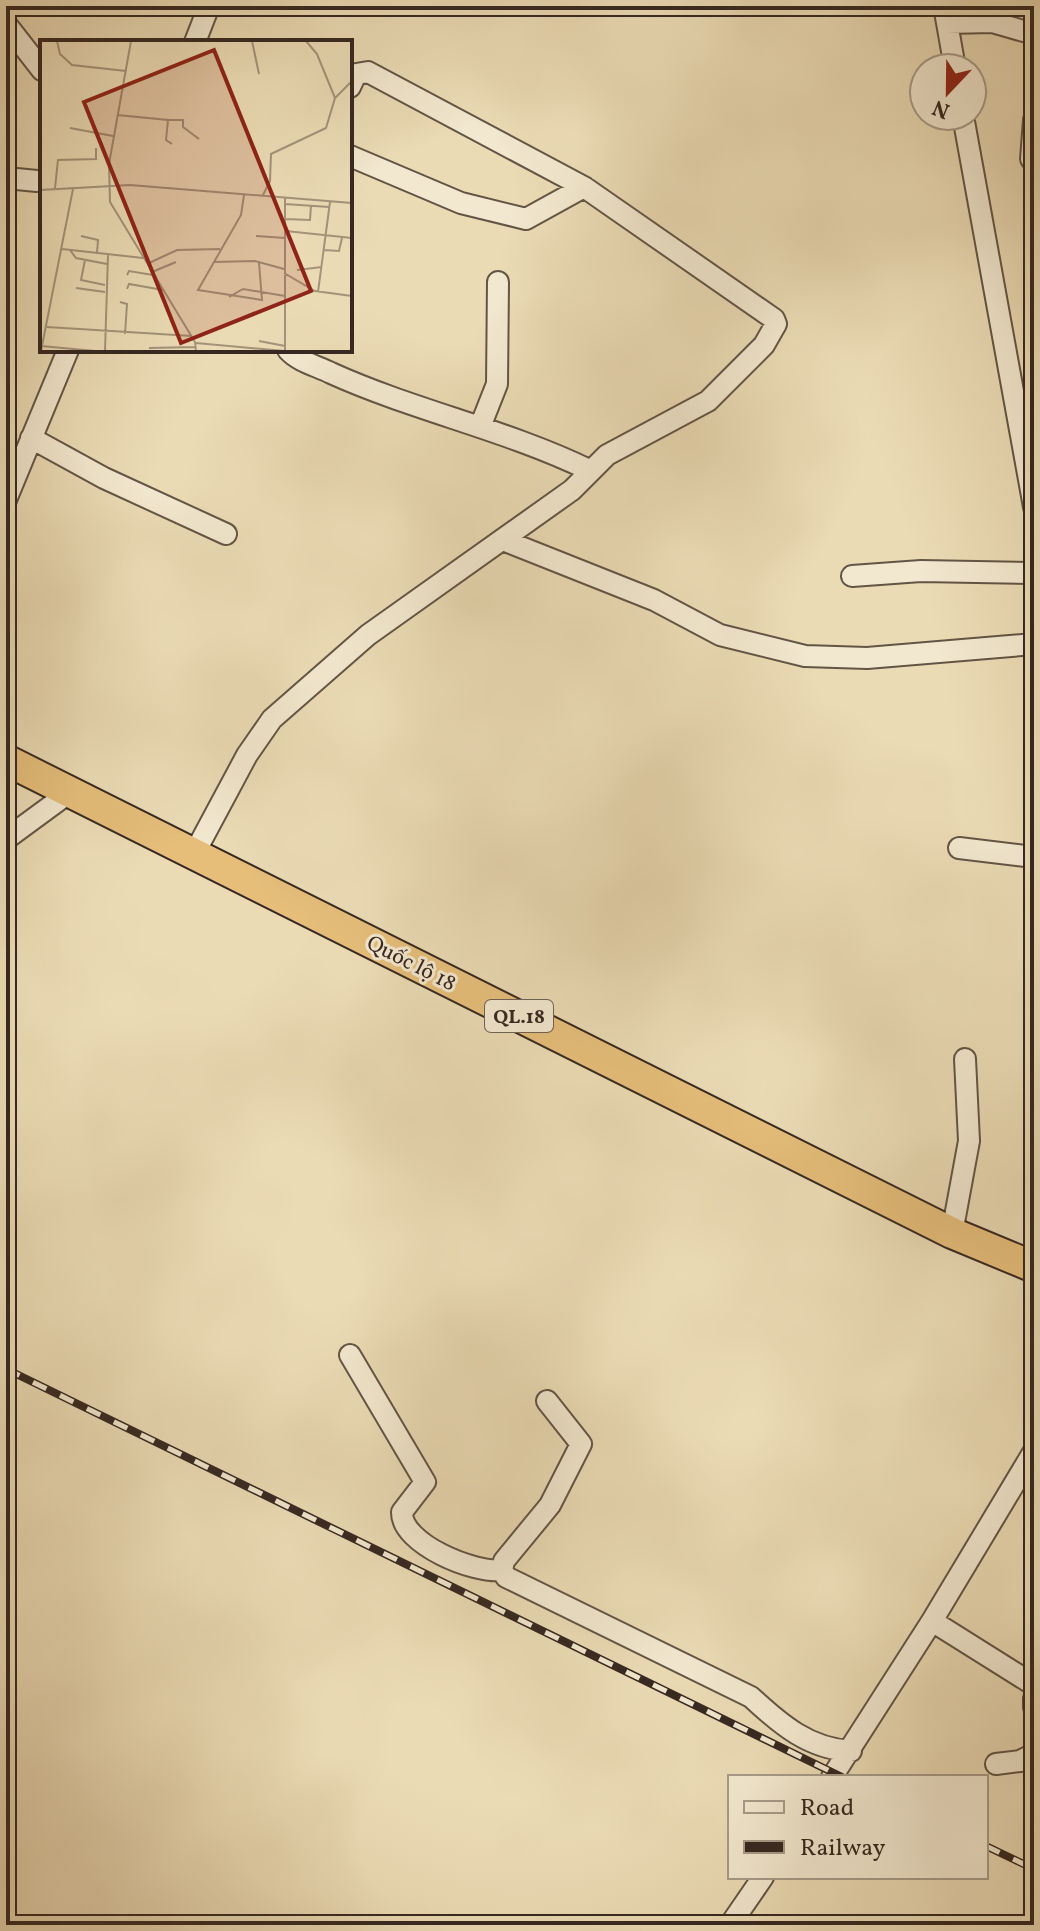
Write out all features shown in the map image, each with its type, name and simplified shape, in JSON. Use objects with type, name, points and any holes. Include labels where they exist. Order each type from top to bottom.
[{"type":"highway","name":"Quốc lộ 18","points":[[6,760],[952,1233],[1034,1267]]},
{"type":"street","points":[[197,40],[209,6]]},
{"type":"street","points":[[952,52],[945,14],[1001,23],[1034,34]]},
{"type":"street","points":[[6,24],[40,67]]},
{"type":"street","points":[[194,854],[247,755],[272,719],[368,635],[572,490],[589,470],[634,439],[708,401],[764,345],[776,324],[774,319],[584,187],[372,74],[360,72],[352,84]]},
{"type":"street","points":[[1031,159],[1034,120]]},
{"type":"street","points":[[966,132],[1026,418],[1034,507]]},
{"type":"street","points":[[352,157],[461,203],[526,219],[584,187]]},
{"type":"street","points":[[6,178],[37,181]]},
{"type":"street","points":[[480,427],[497,384],[498,282]]},
{"type":"street","points":[[7,492],[67,352]]},
{"type":"street","points":[[291,352],[374,392],[480,427],[589,470]]},
{"type":"street","points":[[31,438],[104,478],[226,534]]},
{"type":"street","points":[[503,540],[654,600],[720,635],[805,656],[867,658],[1034,644]]},
{"type":"street","points":[[852,576],[921,571],[1034,573]]},
{"type":"street","points":[[6,839],[70,792]]},
{"type":"street","points":[[959,848],[1034,857]]},
{"type":"street","points":[[952,1233],[969,1141],[965,1059]]},
{"type":"street","points":[[350,1355],[425,1482],[402,1512],[409,1532],[425,1546],[487,1572],[502,1570],[521,1586],[751,1697],[776,1720],[812,1743],[851,1751]]},
{"type":"street","points":[[502,1570],[504,1561],[550,1505],[581,1444],[547,1401]]},
{"type":"street","points":[[833,1775],[932,1621],[1034,1451]]},
{"type":"street","points":[[932,1621],[1034,1685]]},
{"type":"street","points":[[1034,1699],[1034,1707]]},
{"type":"street","points":[[996,1764],[1020,1761],[1034,1754]]},
{"type":"street","points":[[730,1925],[762,1879]]},
{"type":"railway","points":[[6,1369],[838,1775]]},
{"type":"railway","points":[[988,1847],[1034,1869]]}]
